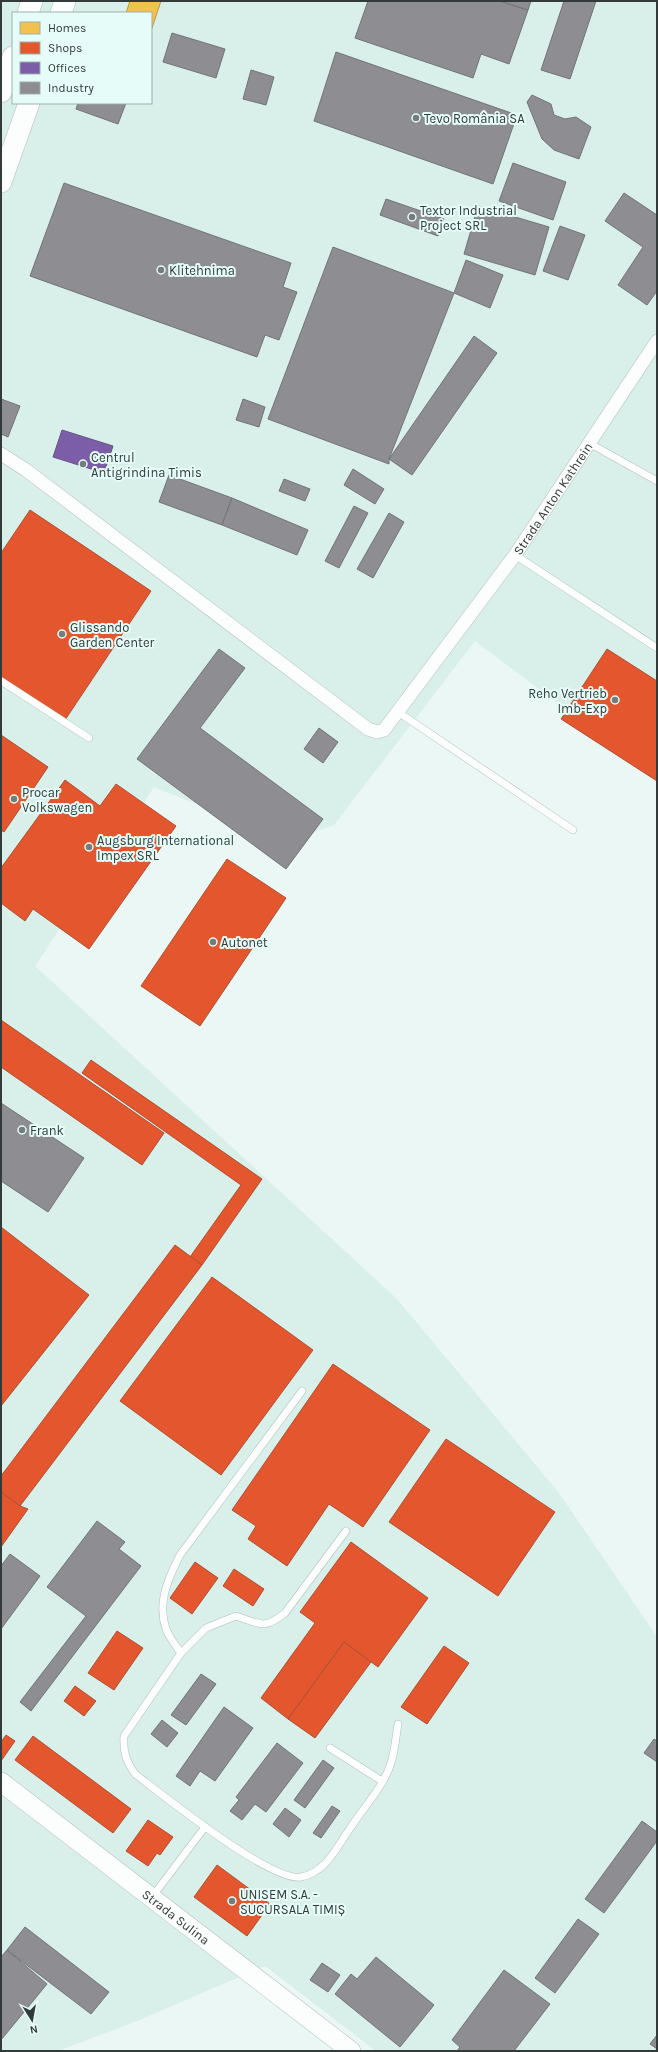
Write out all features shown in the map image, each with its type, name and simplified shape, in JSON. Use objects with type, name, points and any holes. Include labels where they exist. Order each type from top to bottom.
[{"type":"main road","points":[[28,12],[32,1]]},
{"type":"main road","points":[[61,12],[65,1]]},
{"type":"main road","points":[[1,92],[12,60]]},
{"type":"main road","points":[[1,182],[29,104]]},
{"type":"street","name":"Strada Anton Kathrein","points":[[515,554],[657,341]]},
{"type":"street","points":[[1,454],[26,470],[368,729],[377,732],[384,730],[398,712],[515,554]]},
{"type":"street","name":"Strada Sulina","points":[[1,1782],[351,2051]]},
{"type":"lane","points":[[589,443],[657,480]]},
{"type":"lane","name":"Strada Anton Kathrein","points":[[515,554],[657,648]]},
{"type":"lane","points":[[1,681],[89,738]]},
{"type":"lane","points":[[398,712],[573,830]]},
{"type":"lane","points":[[181,1653],[166,1630],[163,1611],[163,1595],[170,1575],[180,1555],[302,1391]]},
{"type":"lane","points":[[346,1531],[285,1613],[275,1621],[264,1625],[236,1616],[222,1620],[206,1628],[181,1653],[124,1736],[123,1750],[127,1763],[135,1774],[205,1827],[267,1868],[280,1874],[301,1877],[322,1867],[382,1781],[391,1763],[398,1724]]},
{"type":"lane","points":[[330,1748],[382,1781]]},
{"type":"lane","points":[[152,1898],[205,1827]]},
{"type":"shaded area","points":[[1,1],[657,1],[657,777],[475,641],[334,825],[288,841],[154,787],[35,966],[397,1299],[559,1493],[657,1637],[657,2051],[376,2051],[265,1966],[137,2021],[58,2051],[1,2051]]},
{"type":"building: Homes","points":[[130,1],[161,1],[152,28],[152,12],[126,12]]},
{"type":"building: Shops","name":"Glissando Garden Center","points":[[30,510],[151,591],[65,720],[1,678],[1,553]]},
{"type":"building: Shops","name":"Reho Vertrieb Imb-Exp","points":[[607,649],[657,681],[657,781],[561,719]]},
{"type":"building: Shops","name":"Procar Volkswagen","points":[[1,735],[48,767],[4,832],[1,830]]},
{"type":"building: Shops","name":"Augsburg International Impex SRL","points":[[65,780],[100,806],[116,784],[176,826],[89,949],[33,909],[25,921],[1,903],[1,868]]},
{"type":"building: Shops","name":"Autonet","points":[[227,859],[286,898],[200,1026],[141,986]]},
{"type":"building: Shops","points":[[1,1020],[164,1133],[142,1165],[1,1067]]},
{"type":"building: Shops","points":[[91,1060],[262,1179],[202,1265],[190,1257],[241,1185],[82,1073]]},
{"type":"building: Shops","points":[[1,1227],[89,1295],[1,1406]]},
{"type":"building: Shops","points":[[175,1245],[202,1265],[20,1506],[1,1492],[1,1476]]},
{"type":"building: Shops","points":[[212,1277],[313,1350],[221,1475],[120,1401]]},
{"type":"building: Shops","points":[[333,1364],[430,1430],[363,1527],[329,1504],[287,1566],[248,1539],[256,1526],[232,1510]]},
{"type":"building: Shops","points":[[446,1439],[555,1512],[498,1596],[389,1522]]},
{"type":"building: Shops","points":[[1,1492],[20,1506],[28,1509],[1,1547]]},
{"type":"building: Shops","points":[[351,1542],[428,1598],[378,1667],[344,1642],[288,1719],[261,1698],[315,1623],[300,1612]]},
{"type":"building: Shops","points":[[195,1562],[218,1578],[192,1614],[170,1598]]},
{"type":"building: Shops","points":[[234,1569],[264,1589],[253,1606],[223,1586]]},
{"type":"building: Shops","points":[[117,1631],[143,1648],[114,1690],[88,1673]]},
{"type":"building: Shops","points":[[344,1642],[371,1662],[315,1738],[288,1719]]},
{"type":"building: Shops","points":[[444,1646],[469,1663],[427,1724],[401,1707]]},
{"type":"building: Shops","points":[[75,1686],[96,1701],[84,1716],[64,1701]]},
{"type":"building: Shops","points":[[6,1735],[15,1741],[1,1761],[1,1742]]},
{"type":"building: Shops","points":[[33,1736],[131,1809],[113,1833],[15,1760]]},
{"type":"building: Shops","points":[[148,1820],[173,1837],[160,1855],[157,1853],[148,1866],[126,1851]]},
{"type":"building: Shops","name":"UNISEM S.A. - SUCURSALA TIMIȘ","points":[[217,1865],[270,1904],[247,1936],[194,1897]]},
{"type":"building: Offices","points":[[62,430],[113,446],[104,473],[53,457]]},
{"type":"building: Industry","points":[[368,1],[500,1],[528,10],[509,64],[481,54],[473,78],[355,38]]},
{"type":"building: Industry","points":[[500,1],[531,1],[528,10]]},
{"type":"building: Industry","points":[[564,1],[596,1],[570,79],[541,70]]},
{"type":"building: Industry","points":[[172,33],[225,49],[216,78],[163,62]]},
{"type":"building: Industry","name":"Tevo România SA","points":[[336,52],[517,115],[493,184],[314,121]]},
{"type":"building: Industry","points":[[251,70],[274,77],[266,105],[243,99]]},
{"type":"building: Industry","points":[[532,95],[551,104],[554,115],[565,119],[576,117],[591,127],[579,159],[554,150],[542,139],[527,102]]},
{"type":"building: Industry","points":[[78,104],[126,104],[118,124],[76,109]]},
{"type":"building: Industry","points":[[513,163],[566,182],[553,220],[499,201]]},
{"type":"building: Industry","name":"Klitehnima","points":[[64,183],[291,263],[283,287],[297,292],[279,340],[265,335],[257,357],[30,276]]},
{"type":"building: Industry","points":[[624,193],[657,215],[657,291],[647,305],[618,285],[643,247],[605,221]]},
{"type":"building: Industry","name":"Textor Industrial Project SRL","points":[[386,199],[444,219],[438,236],[380,215]]},
{"type":"building: Industry","points":[[478,206],[549,227],[535,275],[464,254]]},
{"type":"building: Industry","points":[[560,226],[585,235],[568,280],[543,271]]},
{"type":"building: Industry","points":[[333,247],[454,293],[389,459],[389,464],[268,419]]},
{"type":"building: Industry","points":[[466,260],[503,275],[490,308],[454,293]]},
{"type":"building: Industry","points":[[474,336],[497,353],[412,475],[389,459]]},
{"type":"building: Industry","points":[[1,399],[20,406],[8,437],[1,434]]},
{"type":"building: Industry","points":[[243,399],[265,407],[259,427],[236,420]]},
{"type":"building: Industry","points":[[353,469],[384,489],[375,504],[344,485]]},
{"type":"building: Industry","points":[[169,475],[232,498],[222,525],[159,502]]},
{"type":"building: Industry","points":[[284,479],[310,489],[305,501],[279,491]]},
{"type":"building: Industry","points":[[232,498],[308,530],[297,555],[222,525]]},
{"type":"building: Industry","points":[[354,506],[368,513],[339,568],[325,561]]},
{"type":"building: Industry","points":[[389,513],[404,522],[373,578],[357,569]]},
{"type":"building: Industry","points":[[219,649],[245,668],[200,728],[323,819],[286,869],[137,759]]},
{"type":"building: Industry","points":[[319,728],[338,742],[323,763],[304,749]]},
{"type":"building: Industry","name":"Frank","points":[[1,1103],[84,1158],[48,1212],[1,1181]]},
{"type":"building: Industry","points":[[97,1521],[125,1542],[119,1549],[141,1566],[31,1711],[20,1702],[86,1616],[47,1587]]},
{"type":"building: Industry","points":[[10,1554],[40,1576],[1,1629],[1,1566]]},
{"type":"building: Industry","points":[[201,1674],[216,1684],[186,1725],[171,1715]]},
{"type":"building: Industry","points":[[224,1707],[253,1728],[215,1781],[200,1771],[190,1786],[176,1776]]},
{"type":"building: Industry","points":[[162,1720],[178,1733],[167,1747],[151,1734]]},
{"type":"building: Industry","points":[[654,1739],[657,1741],[657,1762],[644,1753]]},
{"type":"building: Industry","points":[[277,1743],[303,1763],[266,1812],[255,1804],[242,1820],[230,1811],[239,1800],[236,1797]]},
{"type":"building: Industry","points":[[323,1760],[334,1768],[305,1808],[294,1800]]},
{"type":"building: Industry","points":[[332,1806],[340,1811],[321,1838],[313,1833]]},
{"type":"building: Industry","points":[[285,1808],[301,1820],[289,1837],[273,1824]]},
{"type":"building: Industry","points":[[642,1821],[657,1832],[657,1841],[604,1913],[585,1899]]},
{"type":"building: Industry","points":[[578,1919],[599,1934],[555,1993],[535,1978]]},
{"type":"building: Industry","points":[[25,1927],[109,1992],[91,2014],[7,1950]]},
{"type":"building: Industry","points":[[7,1950],[47,1984],[1,2040],[1,1957]]},
{"type":"building: Industry","points":[[376,1957],[434,2005],[400,2047],[335,1994],[351,1974],[357,1979]]},
{"type":"building: Industry","points":[[322,1963],[340,1975],[328,1992],[310,1980]]},
{"type":"building: Industry","points":[[504,1970],[550,2004],[514,2051],[457,2051],[460,2047],[452,2040]]},
{"type":"building: Industry","points":[[657,2035],[657,2049],[650,2044]]},
{"type":"place","name":"Tevo România SA","points":[[416,118]]},
{"type":"place","name":"Textor Industrial Project SRL","points":[[412,217]]},
{"type":"place","name":"Klitehnima","points":[[161,270]]},
{"type":"place","name":"Centrul Antigrindina Timis","points":[[83,464]]},
{"type":"place","name":"Glissando Garden Center","points":[[62,634]]},
{"type":"place","name":"Reho Vertrieb Imb-Exp","points":[[615,700]]},
{"type":"place","name":"Procar Volkswagen","points":[[14,799]]},
{"type":"place","name":"Augsburg International Impex SRL","points":[[89,847]]},
{"type":"place","name":"Autonet","points":[[213,942]]},
{"type":"place","name":"Frank","points":[[22,1130]]},
{"type":"place","name":"UNISEM S.A. - SUCURSALA TIMIȘ","points":[[232,1901]]}]
